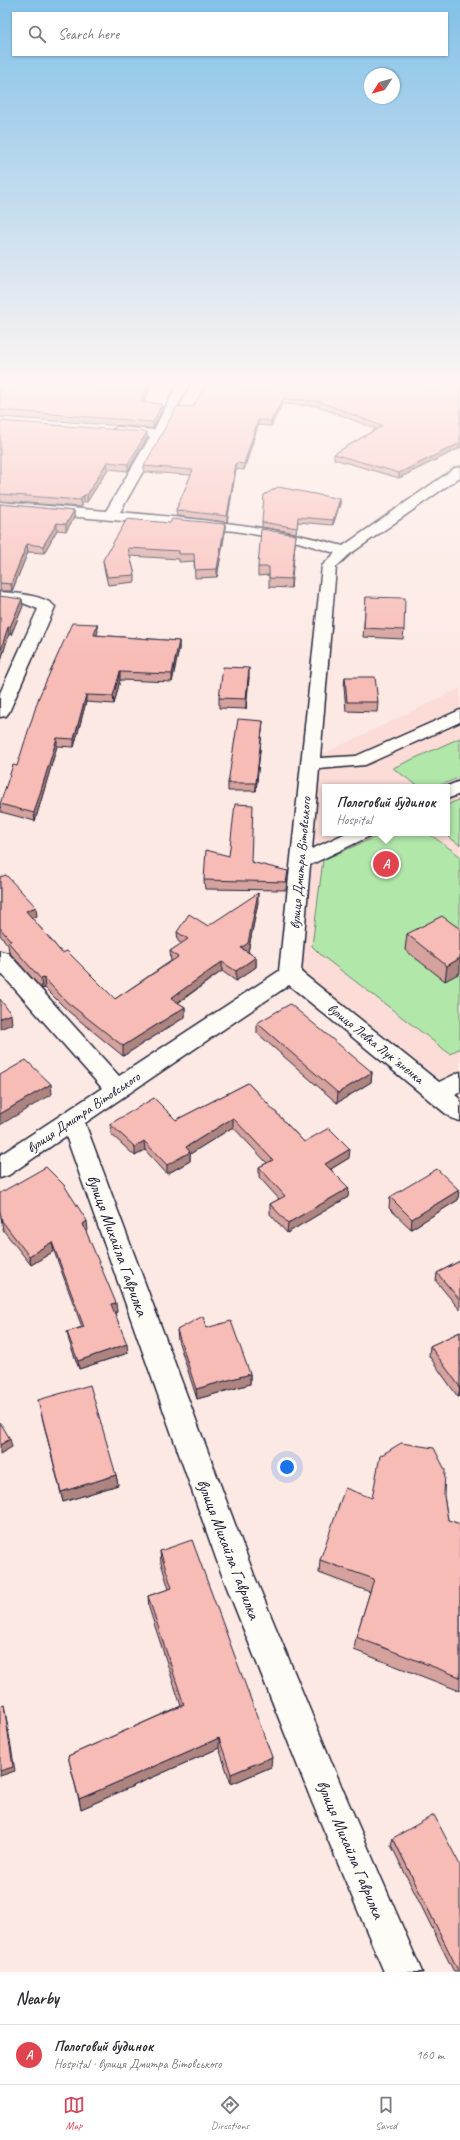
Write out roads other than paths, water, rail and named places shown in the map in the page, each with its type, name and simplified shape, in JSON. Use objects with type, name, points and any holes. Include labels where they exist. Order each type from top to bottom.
[{"type":"street","points":[[110,517],[134,475]]},
{"type":"street","name":"вулиця Дмитра Вітовського","points":[[0,1168],[117,1088],[290,974],[301,862],[308,764],[329,566],[345,551],[454,475]]},
{"type":"street","points":[[0,506],[110,517],[236,527],[300,538],[345,551]]},
{"type":"street","points":[[0,597],[24,598],[47,607],[4,692],[0,712]]},
{"type":"street","points":[[308,764],[359,761],[460,715]]},
{"type":"street","points":[[450,792],[460,787]]},
{"type":"street","points":[[301,862],[356,836]]},
{"type":"street","points":[[0,958],[117,1088]]},
{"type":"street","name":"вулиця Левка Лукʼяненка","points":[[290,974],[460,1112]]},
{"type":"street","points":[[439,1094],[460,1081]]},
{"type":"street","name":"вулиця Михайла Гаврилка","points":[[72,1120],[238,1575],[330,1802],[403,1972]]},
{"type":"place","name":"Пологовий будинок","points":[[386,864]]}]
